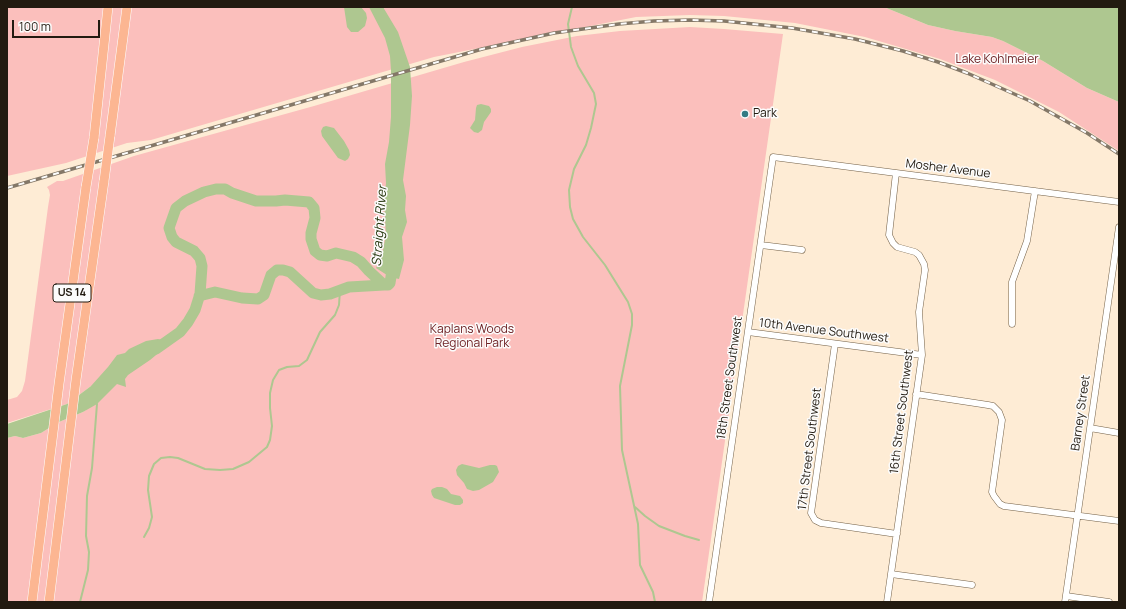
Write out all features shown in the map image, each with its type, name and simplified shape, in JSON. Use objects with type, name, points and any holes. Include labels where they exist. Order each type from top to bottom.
[{"type":"highway","name":"US 14","points":[[32,602],[59,384],[94,138],[108,7]]},
{"type":"highway","name":"US 14","points":[[49,602],[76,380],[127,7]]},
{"type":"street","name":"Mosher Avenue","points":[[773,156],[1119,202]]},
{"type":"street","name":"18th Street Southwest","points":[[709,602],[773,156]]},
{"type":"street","name":"16th Street Southwest","points":[[887,602],[922,355],[920,312],[925,270],[922,259],[915,252],[897,247],[893,244],[888,235],[896,173]]},
{"type":"street","points":[[1012,324],[1012,282],[1028,241],[1035,191]]},
{"type":"street","name":"Barney Street","points":[[1066,599],[1119,227]]},
{"type":"street","points":[[761,245],[802,250]]},
{"type":"street","name":"10th Avenue Southwest","points":[[748,332],[922,355]]},
{"type":"street","name":"17th Street Southwest","points":[[834,344],[811,509],[812,517],[821,524],[897,534]]},
{"type":"street","points":[[916,394],[993,406],[999,412],[1002,420],[992,492],[1000,504],[1004,506],[1119,521]]},
{"type":"street","points":[[1090,428],[1119,433]]},
{"type":"street","points":[[891,574],[972,585]]},
{"type":"street","points":[[1066,599],[1109,602]]},
{"type":"green space","points":[[7,7],[884,7],[928,25],[992,37],[1003,41],[1043,61],[1087,88],[1119,102],[1119,151],[1059,112],[995,80],[940,59],[865,37],[795,23],[724,16],[690,15],[636,17],[434,57],[151,140],[127,143],[66,163],[7,176]]},
{"type":"green space","name":"Kaplans Woods Regional Park","points":[[690,27],[783,34],[702,602],[7,602],[7,438],[15,436],[23,438],[41,433],[59,422],[83,412],[86,410],[91,386],[67,404],[7,423],[7,400],[17,397],[22,391],[25,381],[50,195],[47,187],[57,181],[63,181],[134,156],[314,106],[464,62],[522,47],[577,36],[620,31]]},
{"type":"shaded area","points":[[344,7],[361,7],[366,13],[367,18],[365,26],[358,32],[351,32],[347,27]]},
{"type":"shaded area","points":[[369,7],[383,7],[398,32],[410,67],[412,96],[403,180],[406,196],[405,210],[407,222],[402,237],[404,260],[399,279],[390,277],[376,268],[382,255],[386,235],[384,202],[386,183],[385,164],[391,117],[391,71],[390,56],[385,38]]},
{"type":"shaded area","name":"Lake Kohlmeier","points":[[884,7],[1119,7],[1119,102],[1087,88],[1043,61],[1003,41],[992,37],[928,25]]},
{"type":"shaded area","points":[[481,104],[489,106],[491,112],[484,122],[482,130],[478,133],[474,132],[470,128],[475,120],[477,105]]},
{"type":"shaded area","points":[[326,126],[334,128],[349,150],[350,155],[345,161],[338,158],[322,136],[321,131],[323,127]]},
{"type":"shaded area","points":[[158,339],[168,341],[161,351],[128,375],[125,379],[126,387],[117,384],[97,404],[83,412],[59,422],[41,433],[23,438],[15,436],[7,438],[7,424],[67,404],[91,386],[117,355],[125,353],[129,349],[146,341]]},
{"type":"shaded area","points":[[462,464],[479,468],[495,465],[497,466],[499,472],[493,482],[479,490],[473,491],[467,489],[457,475],[456,470],[458,466]]},
{"type":"shaded area","points":[[437,487],[442,487],[447,489],[451,494],[460,496],[463,503],[460,505],[455,505],[434,498],[431,491]]},
{"type":"waterway","points":[[572,7],[568,24],[571,47],[578,66],[594,93],[596,104],[586,145],[574,169],[569,190],[570,207],[573,219],[583,237],[605,265],[628,302],[632,314],[632,325],[620,386],[622,450],[638,524],[640,565],[653,592],[655,602]]},
{"type":"waterway","name":"Straight River","points":[[156,349],[180,332],[195,310],[200,294],[202,266],[200,258],[194,251],[176,242],[172,237],[169,228],[176,208],[185,201],[204,192],[216,189],[225,189],[232,193],[256,201],[285,200],[309,202],[314,208],[315,218],[311,239],[315,251],[320,255],[327,256],[336,253],[353,257],[361,262],[384,285],[388,285],[390,283],[393,264]]},
{"type":"waterway","points":[[199,296],[215,292],[242,298],[258,299],[264,295],[271,275],[277,270],[290,272],[313,293],[321,295],[330,294],[349,287],[384,285]]},
{"type":"waterway","points":[[144,537],[149,528],[152,517],[148,490],[149,476],[154,464],[161,458],[178,458],[205,469],[233,469],[249,462],[267,447],[270,440],[272,426],[270,393],[273,380],[279,370],[287,367],[299,366],[307,360],[320,332],[335,315],[339,305],[340,290]]},
{"type":"waterway","points":[[80,602],[88,570],[89,552],[86,536],[87,496],[92,468],[97,404]]},
{"type":"waterway","points":[[635,507],[659,526],[699,540]]},
{"type":"railway","points":[[7,188],[482,49],[554,33],[654,21],[724,21],[792,28],[855,39],[903,51],[967,73],[1030,101],[1087,133],[1119,154]]},
{"type":"place","name":"Park","points":[[745,114]]}]
